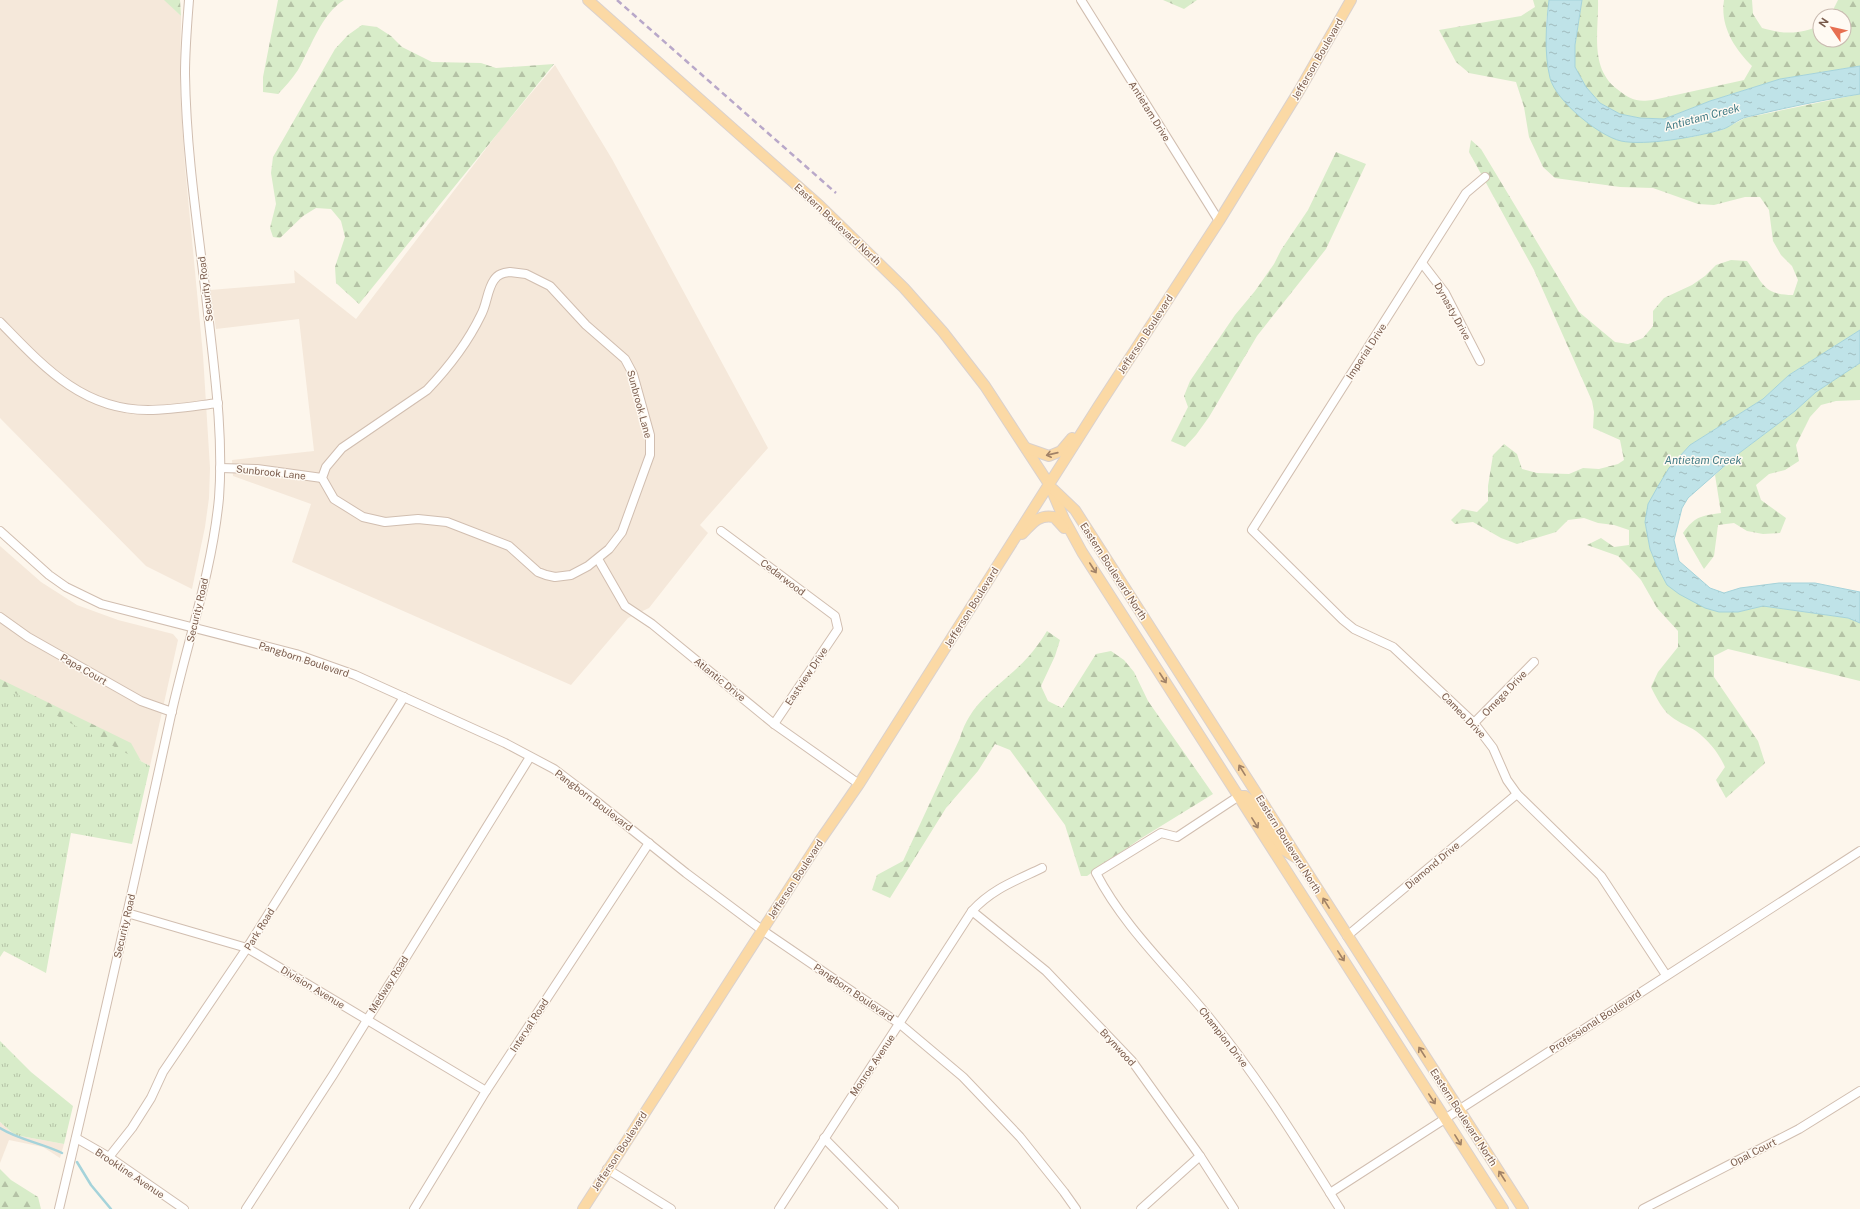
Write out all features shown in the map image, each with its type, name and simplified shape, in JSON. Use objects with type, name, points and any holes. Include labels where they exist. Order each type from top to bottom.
[{"type":"main road","name":"Eastern Boulevard North","points":[[588,0],[819,205],[898,283],[943,332],[975,374],[1049,484],[1064,519],[1082,552],[1503,1209]]},
{"type":"main road","name":"Jefferson Boulevard","points":[[582,1209],[821,839],[859,784],[1098,407],[1219,221],[1299,90],[1351,0]]},
{"type":"main road","points":[[1026,448],[1049,456],[1061,451],[1098,407]]},
{"type":"main road","name":"Eastern Boulevard North","points":[[1049,484],[1075,510],[1523,1209]]},
{"type":"main road","points":[[1008,548],[1037,519],[1048,516],[1059,521],[1082,552]]},
{"type":"main road","points":[[1239,796],[1245,796],[1251,801],[1284,850],[1298,860]]},
{"type":"main road","points":[[1278,857],[1293,871],[1331,930],[1339,937],[1347,936]]},
{"type":"main road","points":[[1490,1189],[1507,1209]]},
{"type":"street","name":"Security Road","points":[[59,1209],[215,529],[220,468],[218,403],[191,167],[186,102],[185,71],[189,0]]},
{"type":"street","name":"Antietam Drive","points":[[1081,0],[1219,221]]},
{"type":"street","name":"Imperial Drive","points":[[1252,530],[1466,193],[1485,177]]},
{"type":"street","name":"Dynasty Drive","points":[[1422,263],[1445,293],[1480,361]]},
{"type":"street","name":"Sunbrook Lane","points":[[510,272],[526,274],[550,286],[586,325],[625,359],[633,374],[646,418],[651,447],[648,465],[622,532],[609,549],[598,559],[571,575],[555,577],[546,576],[538,572],[509,546],[447,522],[418,519],[385,522],[363,517],[349,510],[334,499],[322,478],[326,468],[342,448],[427,390],[435,382],[473,330],[482,313],[494,280],[499,274],[510,272]]},
{"type":"street","points":[[0,322],[45,368],[83,395],[101,403],[120,408],[147,410],[218,403]]},
{"type":"street","name":"Sunbrook Lane","points":[[220,468],[257,469],[322,478]]},
{"type":"street","name":"Cameo Drive","points":[[1252,530],[1354,629],[1393,647],[1474,724],[1493,748],[1507,780],[1517,794],[1601,876],[1666,975]]},
{"type":"street","name":"Pangborn Boulevard","points":[[0,531],[49,575],[82,596],[121,610],[296,654],[355,675],[505,743],[554,770],[591,796],[649,843],[762,930],[900,1024],[963,1077],[984,1099],[1025,1143],[1076,1209]]},
{"type":"street","name":"Cedarwood","points":[[721,531],[835,616],[838,628]]},
{"type":"street","name":"Atlantic Drive","points":[[598,559],[625,606],[652,624],[774,724],[859,784]]},
{"type":"street","name":"Papa Court","points":[[0,618],[28,636],[141,701],[172,712]]},
{"type":"street","name":"Eastview Drive","points":[[774,724],[838,628]]},
{"type":"street","name":"Omega Drive","points":[[1474,724],[1534,662]]},
{"type":"street","name":"Park Road","points":[[109,1157],[132,1128],[151,1098],[163,1072],[247,948],[404,697]]},
{"type":"street","name":"Medway Road","points":[[246,1209],[333,1075],[366,1019],[530,757]]},
{"type":"street","name":"Diamond Drive","points":[[1347,936],[1517,794]]},
{"type":"street","name":"Champion Drive","points":[[1239,796],[1177,837],[1161,833],[1096,873],[1126,919],[1241,1057],[1273,1102],[1340,1209]]},
{"type":"street","name":"Interval Road","points":[[414,1209],[486,1091],[649,843]]},
{"type":"street","name":"Professional Boulevard","points":[[1330,1193],[1458,1108],[1860,851]]},
{"type":"street","name":"Monroe Avenue","points":[[780,1209],[824,1138],[900,1024],[972,911],[983,899],[993,892],[1042,868]]},
{"type":"street","name":"Brynwood","points":[[972,911],[1046,971],[1127,1055],[1200,1156],[1234,1209]]},
{"type":"street","name":"Division Avenue","points":[[128,913],[247,948],[486,1091]]},
{"type":"street","name":"Opal Court","points":[[1643,1209],[1799,1129],[1860,1091]]},
{"type":"street","name":"Brookline Avenue","points":[[76,1138],[109,1157],[184,1209]]},
{"type":"street","points":[[824,1138],[894,1209]]},
{"type":"street","points":[[1141,1209],[1200,1156]]},
{"type":"street","points":[[607,1169],[670,1209]]},
{"type":"shaded area","points":[[0,0],[165,0],[181,16],[180,90],[185,167],[203,355],[210,468],[209,498],[205,527],[192,589],[146,566],[0,418]]},
{"type":"shaded area","points":[[555,65],[612,159],[768,448],[700,525],[708,533],[649,608],[628,618],[571,685],[292,562],[311,504],[233,476],[232,460],[314,451],[299,319],[216,329],[210,290],[295,283],[294,270],[356,319],[501,129]]},
{"type":"shaded area","points":[[0,546],[41,582],[77,605],[118,620],[173,634],[178,640],[150,766],[0,685]]},
{"type":"shaded area","points":[[0,1122],[15,1135],[64,1144],[60,1158],[43,1147],[9,1140],[0,1163]]},
{"type":"green space","points":[[164,0],[180,0],[181,16]]},
{"type":"green space","points":[[278,0],[344,0],[329,13],[317,32],[298,70],[278,94],[263,92],[263,77]]},
{"type":"green space","points":[[1163,0],[1197,0],[1184,9]]},
{"type":"green space","points":[[1533,0],[1549,0],[1546,22],[1550,79],[1560,96],[1646,142],[1692,137],[1722,130],[1745,118],[1860,94],[1860,330],[1789,375],[1763,399],[1690,445],[1669,468],[1648,505],[1645,522],[1650,549],[1657,566],[1738,612],[1763,606],[1848,618],[1860,623],[1860,681],[1728,649],[1714,656],[1714,677],[1758,741],[1765,763],[1726,798],[1716,780],[1725,767],[1719,756],[1709,743],[1696,731],[1667,713],[1660,704],[1651,687],[1658,672],[1678,647],[1678,631],[1657,608],[1641,580],[1618,556],[1587,545],[1601,538],[1614,547],[1629,545],[1629,530],[1614,525],[1598,523],[1584,518],[1568,520],[1556,532],[1517,544],[1501,538],[1473,522],[1455,524],[1451,520],[1462,509],[1477,512],[1488,501],[1488,486],[1493,455],[1504,444],[1517,454],[1522,469],[1537,473],[1569,474],[1583,468],[1599,469],[1618,464],[1624,460],[1620,440],[1593,428],[1594,412],[1592,401],[1534,270],[1469,152],[1471,140],[1481,149],[1579,312],[1615,342],[1628,344],[1643,338],[1653,326],[1653,311],[1664,298],[1692,285],[1705,276],[1716,265],[1731,260],[1747,261],[1765,286],[1775,293],[1793,295],[1798,280],[1792,266],[1781,255],[1773,241],[1769,210],[1760,197],[1745,197],[1714,205],[1698,204],[1653,188],[1620,187],[1555,178],[1543,167],[1529,137],[1524,107],[1516,82],[1469,73],[1456,62],[1439,30],[1521,16],[1535,7]]},
{"type":"green space","points":[[1582,0],[1598,0],[1597,48],[1602,70],[1608,80],[1626,96],[1642,101],[1653,100],[1744,80],[1752,66],[1739,52],[1726,28],[1723,10],[1724,0],[1752,0],[1753,14],[1762,28],[1784,32],[1799,32],[1812,28],[1812,48],[1852,48],[1852,8],[1834,8],[1838,0],[1860,0],[1860,66],[1780,79],[1710,101],[1664,119],[1640,118],[1620,114],[1600,103],[1586,87],[1575,67],[1575,45]]},
{"type":"green space","points":[[362,25],[377,27],[391,36],[402,47],[432,62],[481,63],[496,68],[554,64],[359,304],[336,283],[335,267],[345,237],[341,221],[331,209],[316,208],[303,216],[280,238],[273,237],[270,228],[276,204],[271,173],[273,157],[335,49],[348,35]]},
{"type":"green space","points":[[1336,152],[1366,164],[1326,249],[1257,336],[1209,417],[1196,435],[1185,447],[1171,441],[1188,407],[1184,396],[1190,381],[1235,315],[1255,291],[1274,264],[1281,250],[1308,210]]},
{"type":"green space","points":[[1860,363],[1860,400],[1836,401],[1821,405],[1810,417],[1796,445],[1799,461],[1785,470],[1769,474],[1756,485],[1761,500],[1786,518],[1780,533],[1763,534],[1747,531],[1734,523],[1718,525],[1714,556],[1704,569],[1683,533],[1695,520],[1708,515],[1721,513],[1715,475],[1738,454],[1795,411],[1816,392]]},
{"type":"green space","points":[[1047,631],[1060,640],[1055,656],[1041,686],[1048,701],[1062,708],[1096,654],[1111,651],[1124,660],[1134,672],[1148,701],[1213,794],[1140,839],[1087,876],[1081,876],[1065,825],[1010,750],[995,744],[978,771],[946,808],[890,898],[872,890],[877,875],[903,861],[960,738],[965,724],[972,713],[989,693],[1029,656]]},
{"type":"green space","points":[[0,679],[131,743],[141,761],[0,712]]},
{"type":"green space","points":[[0,685],[150,766],[132,844],[71,833],[46,973],[4,951],[0,957]]},
{"type":"green space","points":[[0,1041],[31,1072],[73,1106],[64,1144],[15,1135],[0,1122]]},
{"type":"green space","points":[[0,1169],[11,1180],[38,1197],[41,1209],[0,1209]]},
{"type":"water","name":"Antietam Creek","points":[[1549,0],[1582,0],[1575,45],[1575,67],[1586,87],[1600,103],[1620,114],[1640,118],[1664,119],[1710,101],[1780,79],[1860,66],[1860,94],[1803,104],[1747,117],[1724,129],[1710,133],[1657,142],[1621,141],[1612,138],[1590,125],[1569,107],[1554,87],[1550,78],[1546,49],[1546,29]]},
{"type":"water","name":"Antietam Creek","points":[[1860,330],[1860,363],[1816,392],[1795,411],[1738,454],[1688,498],[1682,508],[1674,540],[1679,561],[1710,588],[1724,593],[1740,588],[1779,583],[1815,583],[1860,592],[1860,623],[1848,618],[1763,606],[1738,612],[1719,612],[1705,608],[1679,594],[1667,585],[1657,566],[1650,549],[1645,522],[1648,504],[1669,468],[1690,445],[1763,399],[1789,375]]},
{"type":"waterway","points":[[0,1128],[15,1136],[62,1153]]},
{"type":"waterway","points":[[77,1162],[91,1185],[111,1209]]},
{"type":"railway","points":[[617,0],[836,193]]}]
